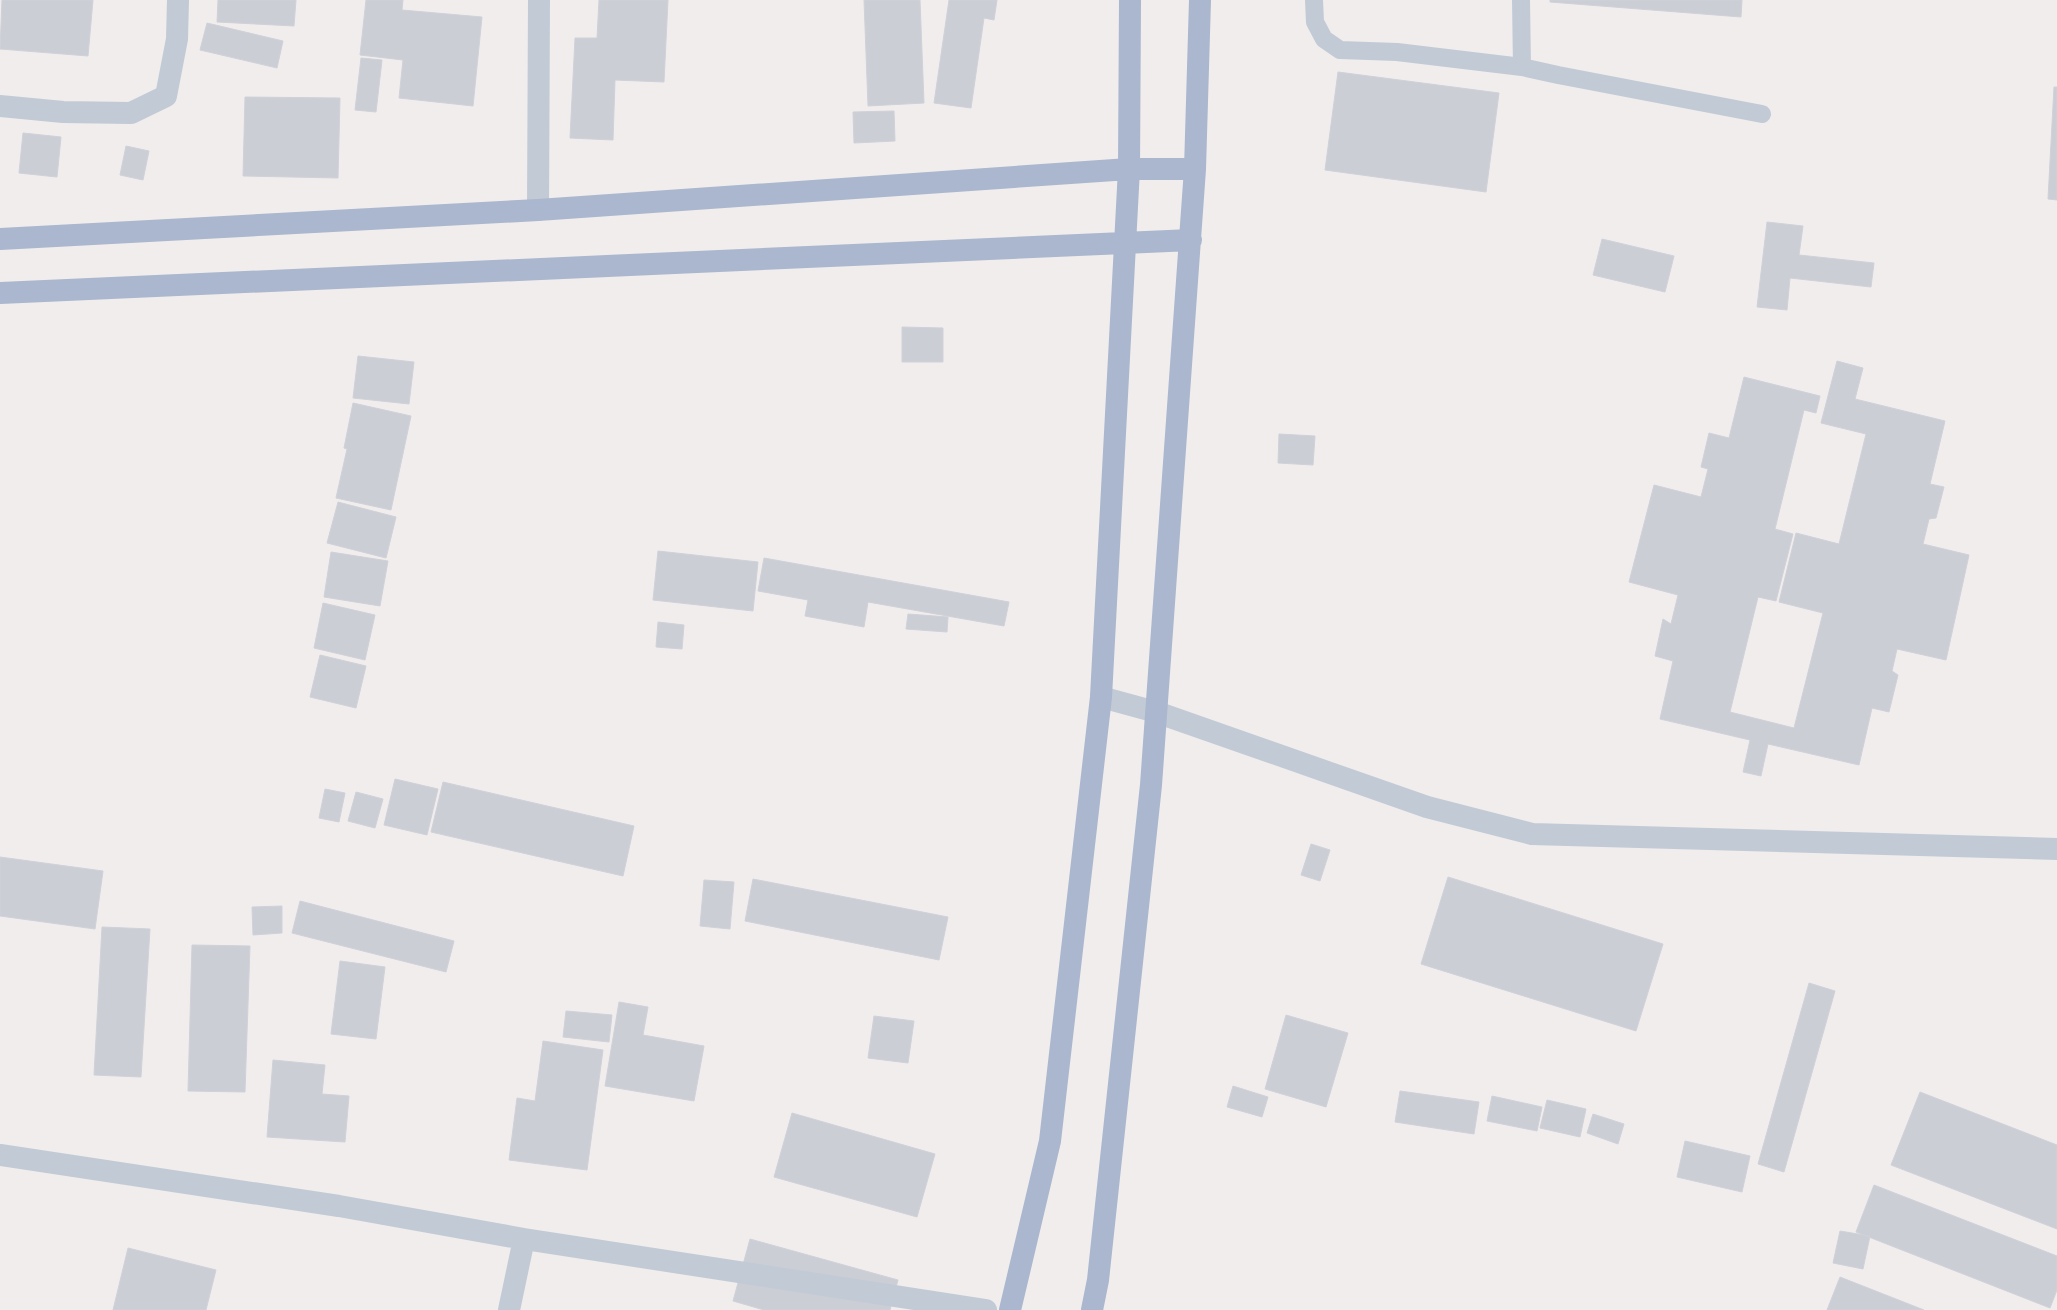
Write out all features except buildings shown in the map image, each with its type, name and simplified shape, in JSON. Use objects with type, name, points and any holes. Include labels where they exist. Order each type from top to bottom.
[{"type":"main road","points":[[1010,1310],[1050,1141],[1101,697],[1126,243],[1129,169],[1130,0]]},
{"type":"main road","points":[[1092,1310],[1098,1280],[1151,785],[1191,240],[1195,169],[1200,0]]},
{"type":"main road","points":[[0,240],[538,210],[1129,169],[1195,169]]},
{"type":"main road","points":[[0,293],[1191,240]]},
{"type":"street","points":[[0,106],[63,112],[131,113],[166,96],[177,39],[178,0]]},
{"type":"street","points":[[538,210],[539,0]]},
{"type":"street","points":[[1101,697],[1156,712],[1427,807],[1532,834],[2057,849]]},
{"type":"street","points":[[0,1155],[339,1206],[524,1239],[986,1310]]},
{"type":"street","points":[[508,1310],[524,1239]]},
{"type":"lane","points":[[1314,0],[1314,22],[1324,39],[1340,50],[1397,52],[1522,67],[1762,114]]},
{"type":"lane","points":[[1522,0],[1522,67]]}]
